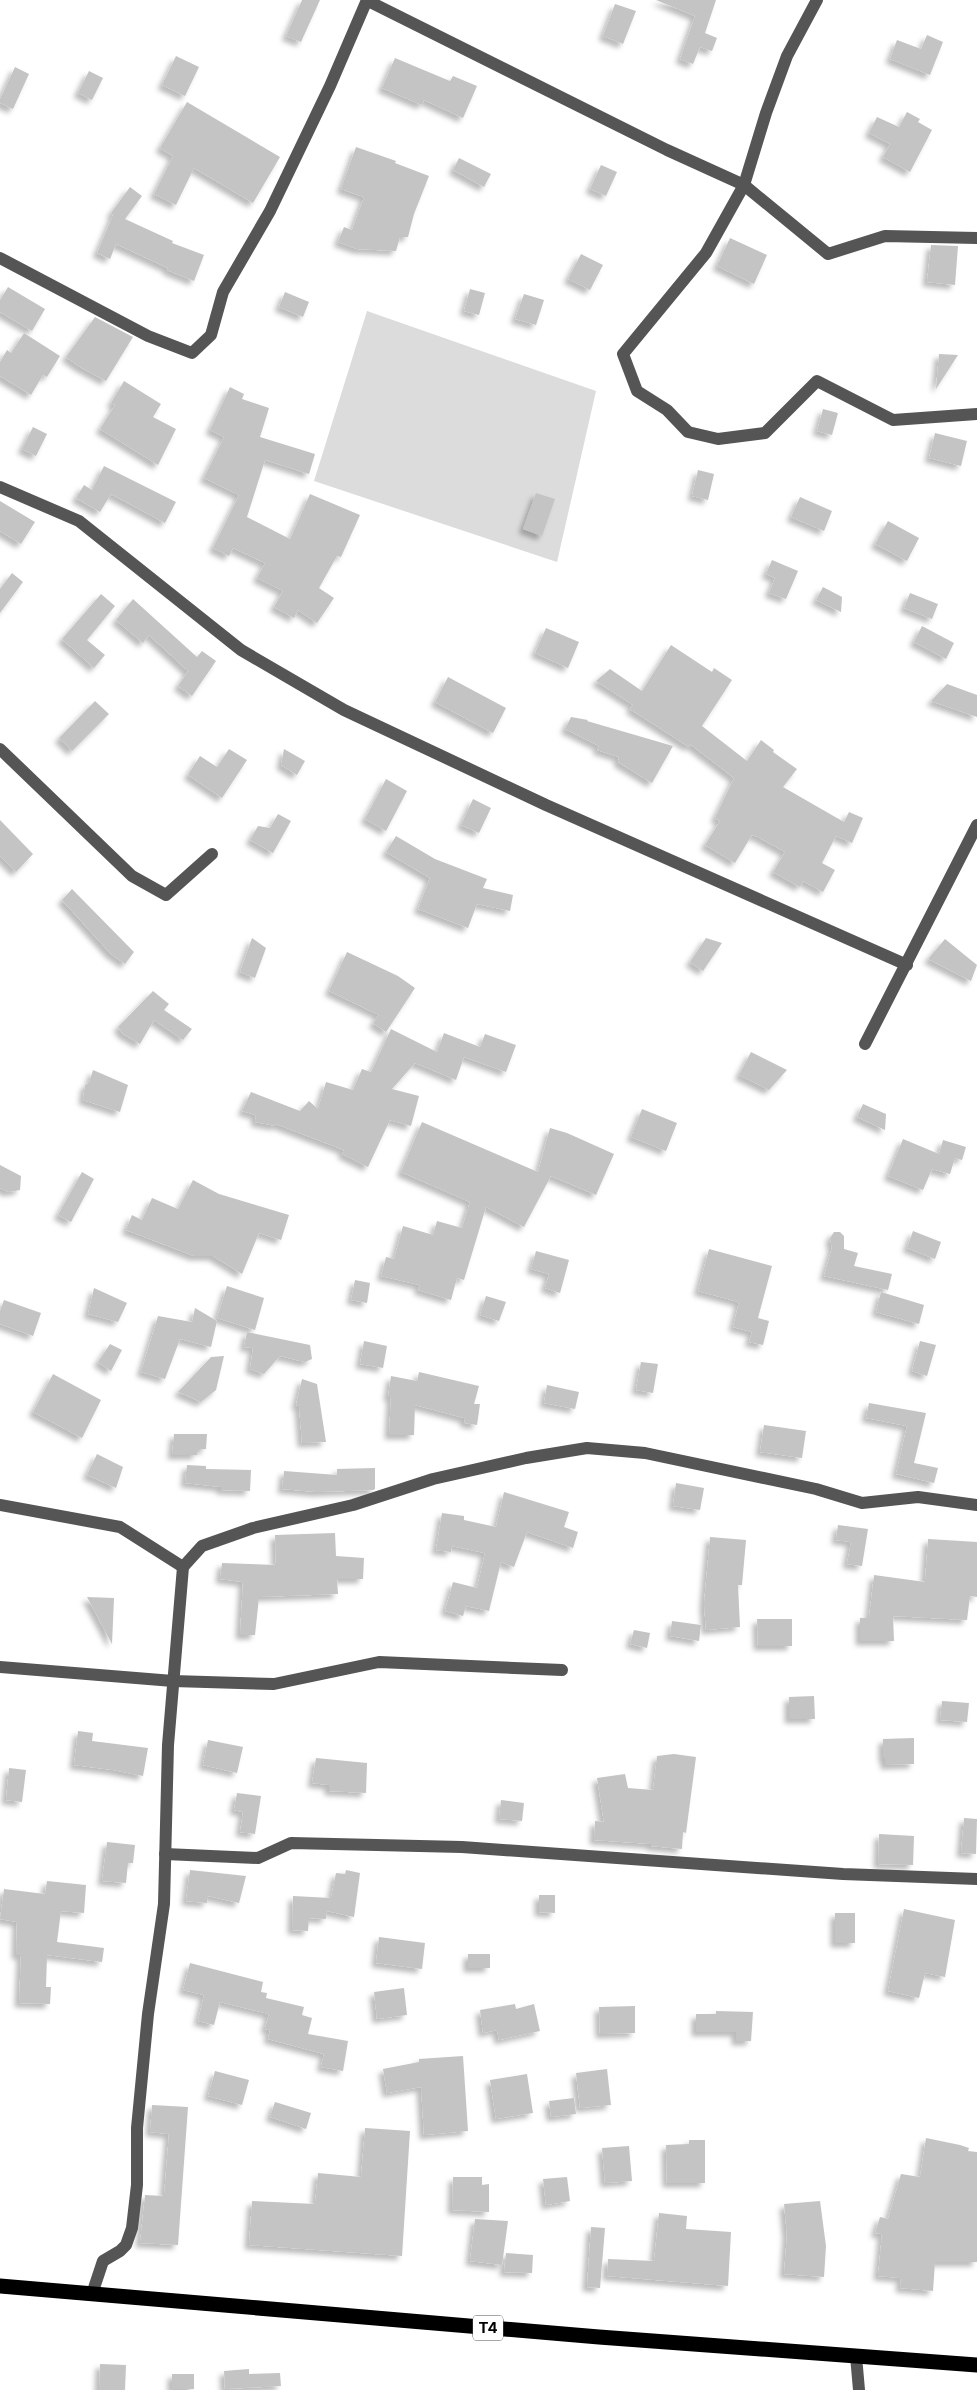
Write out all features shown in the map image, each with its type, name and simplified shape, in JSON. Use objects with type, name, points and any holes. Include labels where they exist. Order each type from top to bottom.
[{"type":"highway","name":"T4","points":[[0,2286],[598,2337],[977,2365]]},
{"type":"street","points":[[0,258],[148,336],[192,353],[211,336],[223,292],[270,211],[367,0],[667,150],[744,185],[828,254],[885,236],[977,238]]},
{"type":"street","points":[[817,0],[787,56],[766,113],[744,185],[706,253],[623,354],[637,391],[666,410],[688,432],[718,439],[765,433],[817,381],[893,420],[977,414]]},
{"type":"street","points":[[0,487],[78,521],[241,650],[344,710],[546,805],[907,965]]},
{"type":"street","points":[[0,749],[132,876],[166,894],[212,854]]},
{"type":"street","points":[[865,1044],[977,825]]},
{"type":"street","points":[[92,2294],[103,2261],[126,2245],[132,2228],[137,2185],[137,2128],[148,2014],[164,1904],[168,1745],[183,1567],[202,1546],[253,1528],[354,1505],[433,1479],[526,1458],[587,1448],[645,1453],[816,1489],[862,1503],[918,1497],[977,1505]]},
{"type":"street","points":[[0,1505],[120,1527],[183,1567]]},
{"type":"street","points":[[0,1667],[173,1681],[274,1684],[379,1662],[562,1670]]},
{"type":"street","points":[[165,1854],[258,1858],[291,1843],[462,1847],[843,1874],[977,1879]]},
{"type":"street","points":[[856,2356],[859,2390]]},
{"type":"shaded area","points":[[367,311],[596,391],[557,562],[314,481]]},
{"type":"building","points":[[302,0],[320,0],[301,42],[286,36]]},
{"type":"building","points":[[656,0],[716,0],[705,33],[717,38],[712,51],[700,47],[693,64],[680,59],[695,16]]},
{"type":"building","points":[[615,4],[636,11],[623,44],[603,36]]},
{"type":"building","points":[[927,35],[943,42],[930,75],[890,59],[897,40],[921,49]]},
{"type":"building","points":[[176,56],[199,67],[185,96],[162,85]]},
{"type":"building","points":[[395,58],[450,81],[453,76],[477,86],[463,118],[424,100],[422,105],[382,88]]},
{"type":"building","points":[[15,67],[29,74],[13,109],[0,103],[0,99]]},
{"type":"building","points":[[89,71],[103,78],[92,100],[78,93]]},
{"type":"building","points":[[187,102],[280,157],[253,203],[194,168],[176,205],[154,194],[173,156],[160,148]]},
{"type":"building","points":[[907,112],[920,119],[918,122],[932,130],[910,172],[883,157],[890,144],[869,133],[877,117],[899,127]]},
{"type":"building","points":[[356,147],[396,161],[395,163],[429,176],[414,214],[408,237],[400,237],[396,251],[357,249],[338,242],[344,227],[352,230],[364,197],[341,189]]},
{"type":"building","points":[[459,158],[491,174],[484,187],[453,170]]},
{"type":"building","points":[[601,165],[617,172],[606,196],[590,189]]},
{"type":"building","points":[[130,187],[142,196],[125,219],[173,241],[172,243],[204,255],[194,281],[167,270],[168,268],[116,244],[110,259],[97,253],[113,215],[111,213]]},
{"type":"building","points":[[730,238],[767,255],[754,284],[717,266]]},
{"type":"building","points":[[931,245],[958,246],[955,285],[927,282]]},
{"type":"building","points":[[581,254],[603,265],[590,290],[568,279]]},
{"type":"building","points":[[8,287],[45,309],[32,331],[0,312],[0,300]]},
{"type":"building","points":[[470,289],[485,293],[479,315],[464,311]]},
{"type":"building","points":[[285,292],[309,302],[303,317],[279,307]]},
{"type":"building","points":[[524,294],[544,300],[536,325],[515,319]]},
{"type":"building","points":[[95,317],[133,337],[106,381],[66,357]]},
{"type":"building","points":[[24,333],[60,356],[47,377],[43,375],[31,395],[0,376],[0,362],[7,350],[11,353]]},
{"type":"building","points":[[939,354],[958,355],[936,389]]},
{"type":"building","points":[[124,381],[161,404],[153,417],[176,429],[158,465],[100,429],[115,405],[111,403]]},
{"type":"building","points":[[230,387],[244,394],[242,399],[269,408],[260,437],[315,454],[309,474],[265,460],[247,517],[290,539],[310,494],[360,515],[341,557],[337,556],[319,588],[334,598],[317,623],[298,610],[294,618],[274,607],[283,591],[257,578],[265,563],[233,548],[229,556],[213,548],[239,495],[204,478],[224,437],[210,430]]},
{"type":"building","points":[[823,409],[838,413],[832,435],[817,431]]},
{"type":"building","points":[[33,427],[47,434],[36,456],[22,449]]},
{"type":"building","points":[[935,433],[967,441],[961,466],[929,458]]},
{"type":"building","points":[[104,466],[176,502],[165,523],[111,494],[100,512],[76,498],[84,485],[92,490]]},
{"type":"building","points":[[698,470],[714,474],[708,500],[692,496]]},
{"type":"building","points":[[536,493],[555,499],[542,536],[523,529]]},
{"type":"building","points":[[800,497],[832,511],[824,531],[791,517]]},
{"type":"building","points":[[0,501],[35,522],[21,544],[0,531]]},
{"type":"building","points":[[888,521],[919,538],[907,561],[875,544]]},
{"type":"building","points":[[772,560],[798,571],[786,599],[769,593],[775,578],[766,574]]},
{"type":"building","points":[[12,573],[23,582],[0,613],[0,589]]},
{"type":"building","points":[[823,587],[842,597],[841,612],[816,600]]},
{"type":"building","points":[[910,593],[938,604],[932,619],[904,608]]},
{"type":"building","points":[[101,594],[115,606],[87,640],[105,655],[94,668],[62,639]]},
{"type":"building","points":[[133,599],[197,657],[202,651],[216,661],[192,696],[178,686],[188,671],[149,635],[143,643],[116,620]]},
{"type":"building","points":[[922,626],[954,643],[946,659],[914,642]]},
{"type":"building","points":[[546,628],[579,642],[568,668],[535,653]]},
{"type":"building","points":[[671,645],[712,672],[714,668],[732,680],[702,726],[747,761],[761,740],[774,750],[773,752],[797,769],[783,787],[844,822],[849,812],[863,818],[852,843],[836,836],[822,863],[835,870],[823,892],[803,881],[800,887],[773,872],[785,852],[758,837],[752,835],[735,863],[705,845],[720,821],[715,818],[734,778],[690,744],[689,747],[630,709],[633,705],[596,681],[610,669],[642,691]]},
{"type":"building","points":[[448,677],[506,708],[493,733],[435,702]]},
{"type":"building","points":[[947,684],[977,695],[977,717],[931,701]]},
{"type":"building","points":[[95,701],[109,714],[72,751],[59,738]]},
{"type":"building","points":[[571,717],[588,720],[673,746],[652,783],[618,762],[619,757],[597,750],[599,746],[565,729]]},
{"type":"building","points":[[229,749],[247,760],[222,798],[188,775],[200,756],[217,767]]},
{"type":"building","points":[[284,749],[305,761],[297,775],[281,765]]},
{"type":"building","points":[[386,779],[407,791],[386,831],[365,819]]},
{"type":"building","points":[[473,799],[491,808],[479,833],[461,825]]},
{"type":"building","points":[[278,814],[291,821],[273,853],[250,840],[258,826],[270,828]]},
{"type":"building","points":[[0,820],[33,854],[16,872],[0,856]]},
{"type":"building","points":[[396,836],[435,859],[487,879],[483,888],[513,895],[510,911],[477,904],[468,928],[418,909],[430,878],[386,852]]},
{"type":"building","points":[[72,889],[134,952],[125,964],[110,953],[62,900]]},
{"type":"building","points":[[252,938],[266,948],[255,978],[240,972]]},
{"type":"building","points":[[706,938],[722,943],[703,971],[690,962]]},
{"type":"building","points":[[945,939],[977,965],[971,981],[928,959]]},
{"type":"building","points":[[347,952],[398,976],[415,988],[386,1032],[373,1023],[379,1015],[329,991]]},
{"type":"building","points":[[153,991],[169,1004],[164,1010],[192,1029],[183,1040],[154,1020],[140,1044],[123,1034],[118,1027]]},
{"type":"building","points":[[391,1029],[437,1052],[444,1033],[480,1047],[485,1034],[516,1045],[506,1072],[464,1057],[456,1080],[415,1063],[392,1089],[419,1096],[411,1126],[390,1120],[368,1167],[342,1154],[344,1150],[276,1124],[276,1126],[255,1122],[256,1115],[242,1111],[251,1092],[300,1111],[309,1101],[318,1109],[326,1082],[353,1090],[362,1069],[371,1072]]},
{"type":"building","points":[[751,1052],[787,1070],[769,1090],[739,1075]]},
{"type":"building","points":[[93,1070],[128,1085],[120,1112],[83,1100],[85,1085],[89,1083]]},
{"type":"building","points":[[863,1104],[886,1114],[885,1130],[857,1117]]},
{"type":"building","points":[[642,1109],[677,1123],[666,1151],[631,1137]]},
{"type":"building","points":[[422,1122],[538,1172],[550,1128],[567,1133],[614,1154],[596,1195],[551,1176],[524,1227],[486,1207],[464,1280],[457,1278],[451,1300],[418,1290],[420,1285],[381,1276],[386,1257],[394,1259],[403,1226],[433,1235],[437,1221],[462,1228],[470,1202],[401,1172]]},
{"type":"building","points":[[903,1139],[939,1154],[943,1140],[966,1147],[962,1160],[955,1158],[950,1174],[932,1169],[923,1190],[888,1176]]},
{"type":"building","points":[[0,1165],[21,1176],[20,1190],[8,1192],[0,1188]]},
{"type":"building","points":[[82,1172],[94,1179],[71,1222],[58,1215]]},
{"type":"building","points":[[193,1180],[219,1194],[289,1215],[281,1240],[259,1233],[242,1274],[213,1256],[194,1256],[126,1230],[132,1215],[142,1220],[152,1198],[178,1209]]},
{"type":"building","points":[[913,1231],[941,1242],[935,1259],[907,1248]]},
{"type":"building","points":[[834,1232],[840,1232],[844,1236],[844,1249],[858,1253],[854,1266],[892,1274],[888,1290],[824,1276],[832,1248],[830,1238]]},
{"type":"building","points":[[709,1249],[772,1266],[758,1318],[769,1321],[763,1345],[749,1342],[752,1332],[733,1327],[739,1302],[698,1291]]},
{"type":"building","points":[[536,1251],[569,1260],[560,1293],[545,1288],[549,1274],[531,1269]]},
{"type":"building","points":[[355,1280],[370,1283],[367,1303],[351,1300]]},
{"type":"building","points":[[227,1286],[264,1298],[255,1330],[217,1318]]},
{"type":"building","points":[[94,1288],[127,1303],[118,1322],[88,1314]]},
{"type":"building","points":[[881,1292],[924,1305],[919,1324],[876,1312]]},
{"type":"building","points":[[486,1296],[506,1302],[499,1321],[480,1315]]},
{"type":"building","points":[[4,1300],[41,1313],[33,1336],[0,1324],[0,1311]]},
{"type":"building","points":[[195,1308],[217,1321],[211,1347],[180,1339],[165,1379],[141,1372],[158,1316],[192,1322]]},
{"type":"building","points":[[247,1332],[310,1345],[312,1359],[305,1362],[280,1356],[264,1374],[250,1369],[253,1348],[244,1347]]},
{"type":"building","points":[[364,1341],[387,1346],[383,1368],[360,1364]]},
{"type":"building","points":[[920,1341],[936,1345],[927,1376],[912,1371]]},
{"type":"building","points":[[110,1344],[122,1350],[111,1371],[98,1362]]},
{"type":"building","points":[[224,1356],[216,1390],[201,1402],[178,1392],[211,1357]]},
{"type":"building","points":[[641,1362],[658,1364],[653,1393],[636,1390]]},
{"type":"building","points":[[419,1372],[479,1386],[474,1404],[480,1404],[477,1425],[465,1423],[464,1418],[415,1405],[414,1435],[389,1435],[391,1397],[388,1397],[391,1376],[417,1381]]},
{"type":"building","points":[[53,1374],[101,1400],[82,1438],[33,1412]]},
{"type":"building","points":[[302,1379],[317,1384],[326,1442],[302,1443],[299,1406],[296,1405]]},
{"type":"building","points":[[547,1385],[579,1392],[575,1409],[544,1403]]},
{"type":"building","points":[[869,1403],[926,1413],[914,1463],[938,1468],[934,1483],[896,1474],[907,1426],[866,1418]]},
{"type":"building","points":[[764,1425],[806,1431],[802,1458],[760,1452]]},
{"type":"building","points":[[174,1434],[207,1434],[206,1449],[197,1450],[197,1455],[172,1455]]},
{"type":"building","points":[[97,1454],[123,1467],[116,1488],[87,1475]]},
{"type":"building","points":[[187,1465],[206,1466],[206,1469],[251,1470],[250,1491],[221,1490],[221,1487],[185,1483]]},
{"type":"building","points":[[375,1468],[375,1489],[373,1490],[317,1492],[282,1489],[284,1471],[337,1475],[337,1469]]},
{"type":"building","points":[[676,1483],[704,1488],[700,1510],[673,1506]]},
{"type":"building","points":[[504,1492],[569,1512],[564,1527],[578,1532],[573,1548],[527,1532],[514,1567],[501,1562],[489,1611],[466,1606],[463,1616],[445,1611],[453,1582],[477,1588],[485,1553],[452,1546],[451,1552],[436,1550],[442,1513],[464,1516],[464,1520],[496,1527]]},
{"type":"building","points":[[838,1525],[868,1529],[862,1566],[847,1564],[851,1542],[836,1540]]},
{"type":"building","points":[[335,1533],[336,1556],[364,1558],[363,1579],[337,1579],[338,1594],[259,1597],[255,1635],[240,1635],[243,1582],[220,1579],[222,1563],[276,1565],[275,1535]]},
{"type":"building","points":[[710,1537],[746,1540],[742,1585],[738,1585],[740,1627],[706,1630],[704,1604]]},
{"type":"building","points":[[928,1539],[977,1542],[977,1597],[970,1596],[967,1620],[893,1616],[894,1641],[860,1641],[860,1618],[869,1618],[874,1575],[925,1582]]},
{"type":"building","points":[[87,1597],[114,1598],[112,1644]]},
{"type":"building","points":[[757,1619],[792,1619],[792,1646],[758,1646]]},
{"type":"building","points":[[672,1621],[701,1625],[699,1641],[670,1636]]},
{"type":"building","points":[[634,1630],[650,1633],[647,1648],[630,1644]]},
{"type":"building","points":[[814,1696],[815,1719],[789,1719],[789,1697]]},
{"type":"building","points":[[942,1701],[969,1703],[967,1722],[940,1720]]},
{"type":"building","points":[[78,1731],[93,1733],[92,1741],[148,1748],[143,1776],[74,1765]]},
{"type":"building","points":[[914,1738],[914,1764],[885,1765],[883,1739]]},
{"type":"building","points":[[208,1740],[243,1747],[237,1773],[203,1765]]},
{"type":"building","points":[[674,1754],[696,1757],[686,1833],[683,1832],[682,1849],[651,1846],[651,1844],[594,1840],[595,1821],[604,1822],[597,1778],[625,1774],[628,1788],[653,1790],[657,1756]]},
{"type":"building","points":[[316,1758],[367,1763],[366,1793],[329,1791],[329,1785],[312,1783]]},
{"type":"building","points":[[9,1768],[26,1770],[22,1802],[6,1800]]},
{"type":"building","points":[[237,1793],[261,1796],[255,1834],[240,1832],[243,1812],[234,1810]]},
{"type":"building","points":[[501,1800],[524,1803],[522,1821],[499,1819]]},
{"type":"building","points":[[964,1818],[977,1819],[976,1854],[961,1853]]},
{"type":"building","points":[[879,1834],[914,1836],[913,1865],[878,1864]]},
{"type":"building","points":[[107,1842],[135,1845],[133,1863],[128,1863],[126,1883],[102,1881]]},
{"type":"building","points":[[190,1870],[246,1876],[239,1903],[208,1896],[207,1903],[186,1901]]},
{"type":"building","points":[[346,1870],[360,1873],[354,1917],[327,1911],[326,1919],[309,1918],[308,1931],[292,1930],[293,1896],[331,1898],[336,1873],[345,1874]]},
{"type":"building","points":[[47,1881],[86,1885],[84,1913],[61,1911],[57,1942],[104,1948],[102,1962],[47,1955],[46,1987],[51,1987],[50,2004],[19,2003],[21,1955],[16,1955],[17,1922],[0,1919],[4,1889],[45,1894]]},
{"type":"building","points":[[539,1895],[555,1895],[555,1913],[539,1912]]},
{"type":"building","points":[[904,1909],[955,1920],[945,1977],[925,1973],[919,1998],[888,1991]]},
{"type":"building","points":[[835,1913],[855,1913],[855,1943],[835,1943]]},
{"type":"building","points":[[379,1937],[425,1943],[422,1969],[376,1963]]},
{"type":"building","points":[[468,1954],[490,1954],[490,1968],[468,1968]]},
{"type":"building","points":[[190,1963],[263,1982],[261,1992],[267,1993],[266,1998],[304,2007],[302,2015],[312,2018],[308,2034],[348,2041],[343,2071],[321,2067],[324,2054],[268,2039],[270,2030],[265,2029],[269,2014],[220,2002],[214,2025],[198,2021],[204,1995],[183,1990]]},
{"type":"building","points":[[404,1988],[407,2015],[377,2019],[374,1992]]},
{"type":"building","points":[[515,2004],[516,2009],[534,2004],[540,2031],[499,2040],[497,2030],[483,2033],[480,2010]]},
{"type":"building","points":[[635,2006],[635,2033],[600,2034],[599,2007]]},
{"type":"building","points":[[716,2011],[753,2012],[751,2041],[736,2041],[736,2032],[696,2032],[696,2014],[716,2014]]},
{"type":"building","points":[[463,2056],[468,2131],[424,2135],[421,2087],[387,2093],[383,2069],[419,2062],[419,2059]]},
{"type":"building","points":[[607,2069],[611,2105],[580,2108],[576,2073]]},
{"type":"building","points":[[215,2071],[249,2080],[242,2105],[208,2096]]},
{"type":"building","points":[[527,2074],[533,2113],[496,2119],[490,2080]]},
{"type":"building","points":[[574,2098],[576,2114],[551,2117],[549,2101]]},
{"type":"building","points":[[275,2102],[311,2113],[306,2129],[270,2117]]},
{"type":"building","points":[[152,2105],[188,2107],[178,2245],[140,2243],[145,2195],[164,2196],[169,2134],[150,2132]]},
{"type":"building","points":[[365,2128],[410,2131],[402,2256],[249,2245],[252,2201],[315,2204],[318,2173],[361,2177]]},
{"type":"building","points":[[926,2138],[960,2145],[969,2148],[968,2151],[977,2152],[977,2262],[935,2262],[933,2291],[900,2288],[901,2278],[878,2276],[882,2234],[875,2233],[880,2217],[888,2219],[901,2174],[920,2177]]},
{"type":"building","points":[[689,2140],[705,2140],[705,2183],[667,2183],[666,2145],[689,2144]]},
{"type":"building","points":[[629,2146],[632,2181],[605,2183],[602,2148]]},
{"type":"building","points":[[453,2177],[482,2177],[482,2185],[489,2184],[489,2212],[452,2210]]},
{"type":"building","points":[[567,2177],[570,2201],[546,2205],[543,2179]]},
{"type":"building","points":[[820,2201],[826,2246],[824,2277],[784,2274],[787,2235],[784,2204]]},
{"type":"building","points":[[659,2213],[687,2216],[686,2229],[731,2232],[728,2286],[607,2276],[608,2259],[654,2261]]},
{"type":"building","points":[[475,2219],[508,2221],[502,2265],[470,2261]]},
{"type":"building","points":[[591,2227],[605,2228],[600,2288],[587,2287]]},
{"type":"building","points":[[506,2253],[533,2255],[532,2273],[504,2272]]},
{"type":"building","points":[[100,2364],[126,2365],[125,2390],[99,2390]]},
{"type":"building","points":[[249,2369],[249,2374],[280,2373],[281,2386],[225,2389],[224,2371]]},
{"type":"building","points":[[172,2374],[194,2374],[194,2389],[172,2389]]}]
